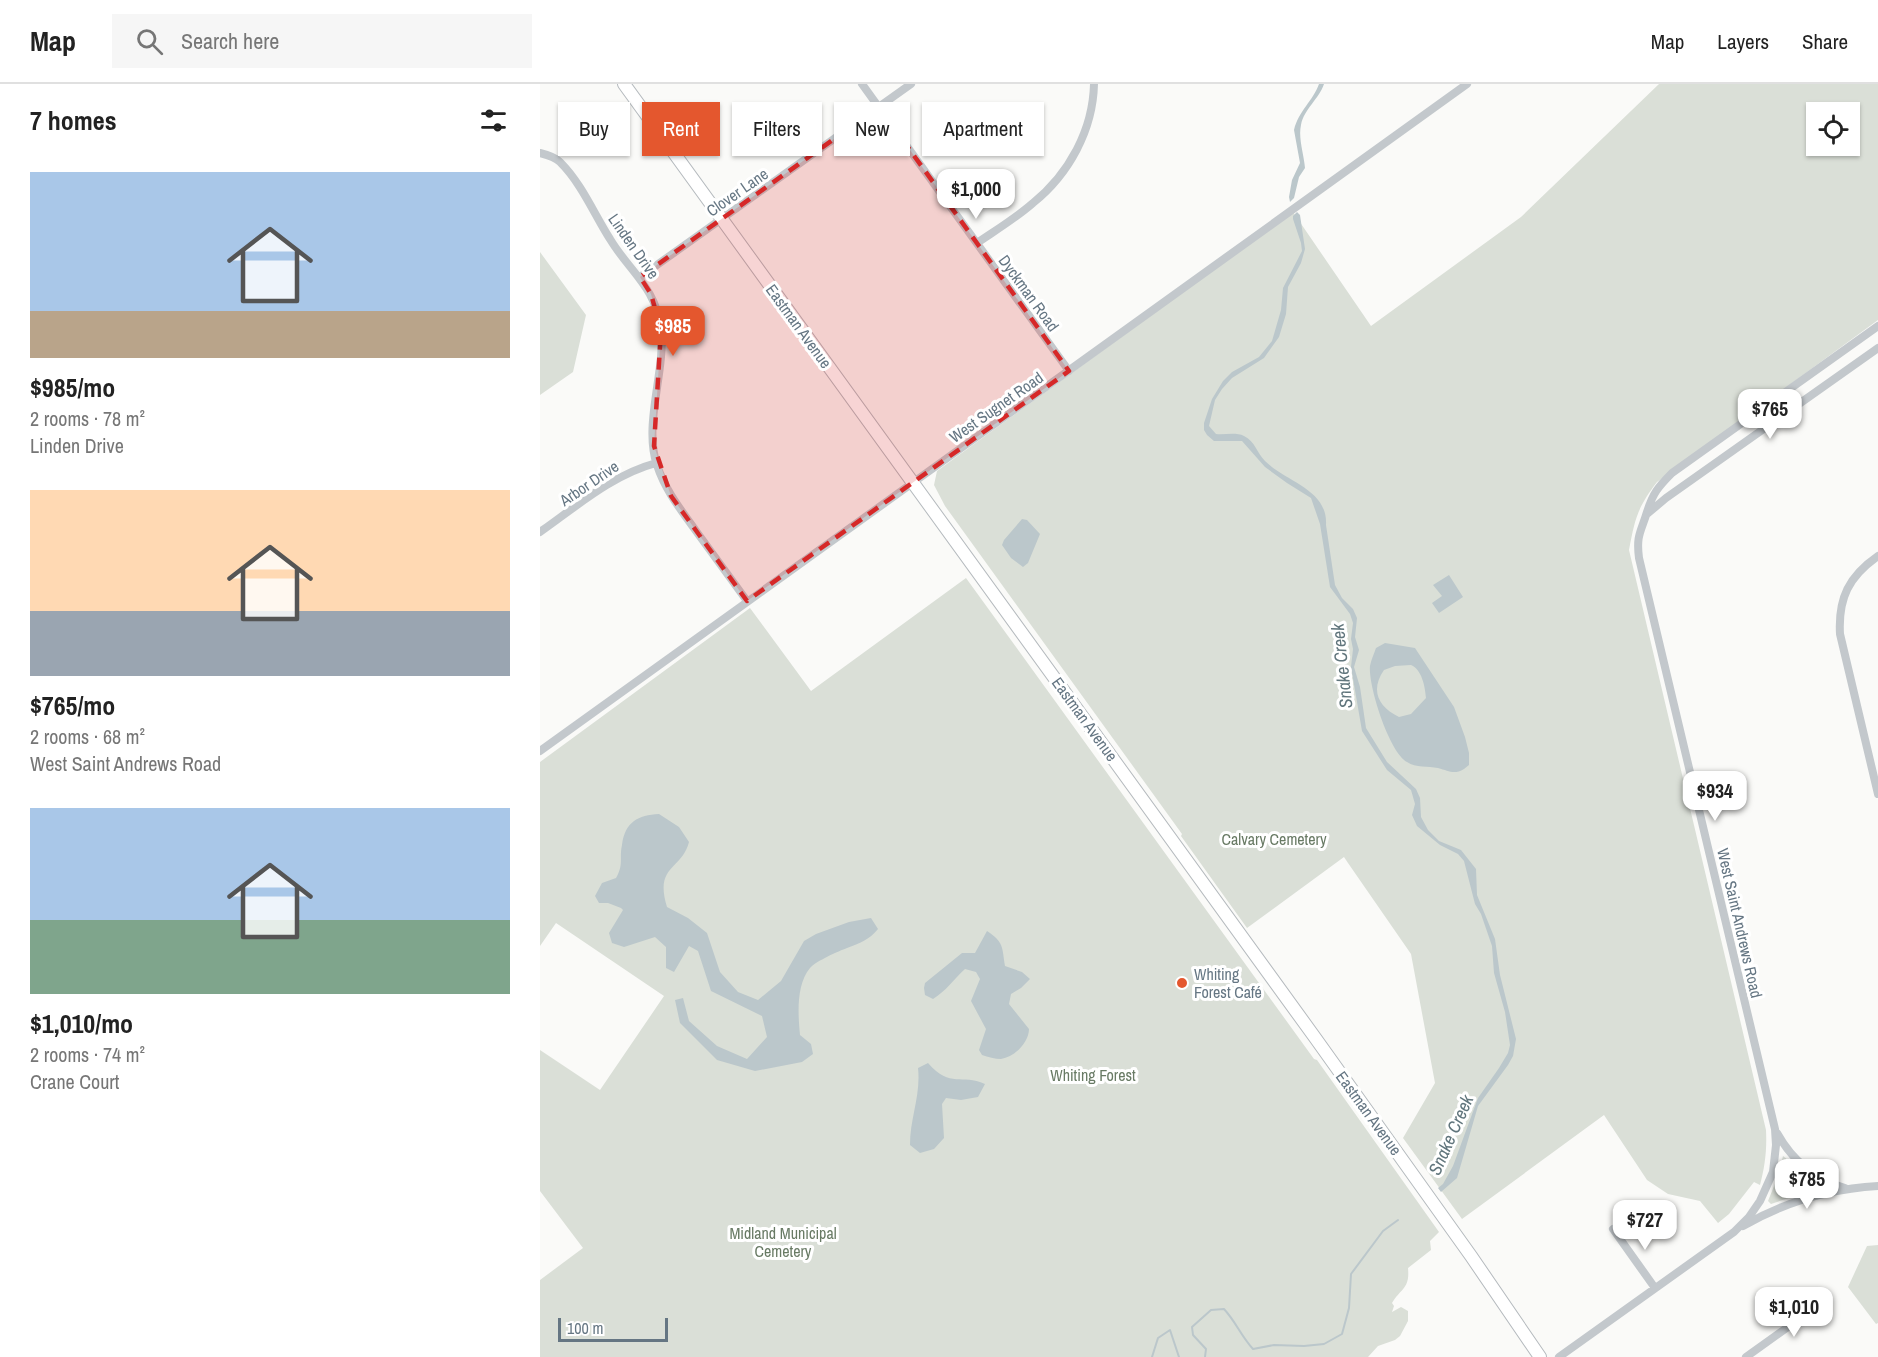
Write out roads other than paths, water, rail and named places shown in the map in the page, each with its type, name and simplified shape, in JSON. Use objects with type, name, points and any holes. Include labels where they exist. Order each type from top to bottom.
[{"type":"main road","name":"Eastman Avenue","points":[[624,84],[914,481],[1407,1165],[1540,1357]]},
{"type":"street","name":"Dyckman Road","points":[[862,84],[875,102]]},
{"type":"street","name":"Clover Lane","points":[[886,102],[911,84]]},
{"type":"street","points":[[977,243],[1034,203],[1054,183],[1084,137],[1094,105],[1094,84]]},
{"type":"street","name":"West Sugnet Road","points":[[540,751],[1467,84]]},
{"type":"street","name":"Clover Lane","points":[[640,277],[834,139]]},
{"type":"street","name":"Dyckman Road","points":[[910,150],[1069,371]]},
{"type":"street","name":"Linden Drive","points":[[540,153],[559,161],[572,177],[611,241],[651,294],[658,311],[662,351],[654,417],[656,463],[671,496],[747,601]]},
{"type":"street","name":"West Saint Andrews Road","points":[[1559,1357],[1734,1232],[1761,1201],[1769,1185],[1775,1161],[1775,1129],[1639,558],[1638,534],[1657,488],[1672,473],[1878,326]]},
{"type":"street","points":[[1647,514],[1666,498],[1878,348]]},
{"type":"street","points":[[1773,401],[1784,415]]},
{"type":"street","name":"Arbor Drive","points":[[540,532],[620,476],[656,463]]},
{"type":"street","points":[[1878,556],[1867,563],[1849,586],[1842,602],[1839,623],[1878,794]]},
{"type":"street","name":"West Saint Andrews Road","points":[[1775,1129],[1786,1149],[1802,1166],[1825,1181],[1849,1189]]},
{"type":"street","points":[[1734,1232],[1791,1202],[1824,1192],[1878,1186]]},
{"type":"street","points":[[1613,1229],[1655,1288]]},
{"type":"street","points":[[1746,1357],[1827,1299]]},
{"type":"waterway","name":"Snake Creek","points":[[1205,1357],[1206,1349],[1193,1335],[1192,1327],[1211,1310],[1224,1309],[1253,1349],[1274,1345],[1324,1344],[1342,1334],[1349,1308],[1351,1274],[1383,1231],[1398,1220]]},
{"type":"waterway","name":"Snake Creek","points":[[1152,1357],[1158,1338],[1170,1330],[1179,1357]]},
{"type":"place","name":"Whiting Forest Café","points":[[1182,983]]},
{"type":"park label","name":"Calvary Cemetery","points":[[1274,839]]},
{"type":"park label","name":"Whiting Forest","points":[[1093,1075]]},
{"type":"park label","name":"Midland Municipal Cemetery","points":[[783,1242]]}]
